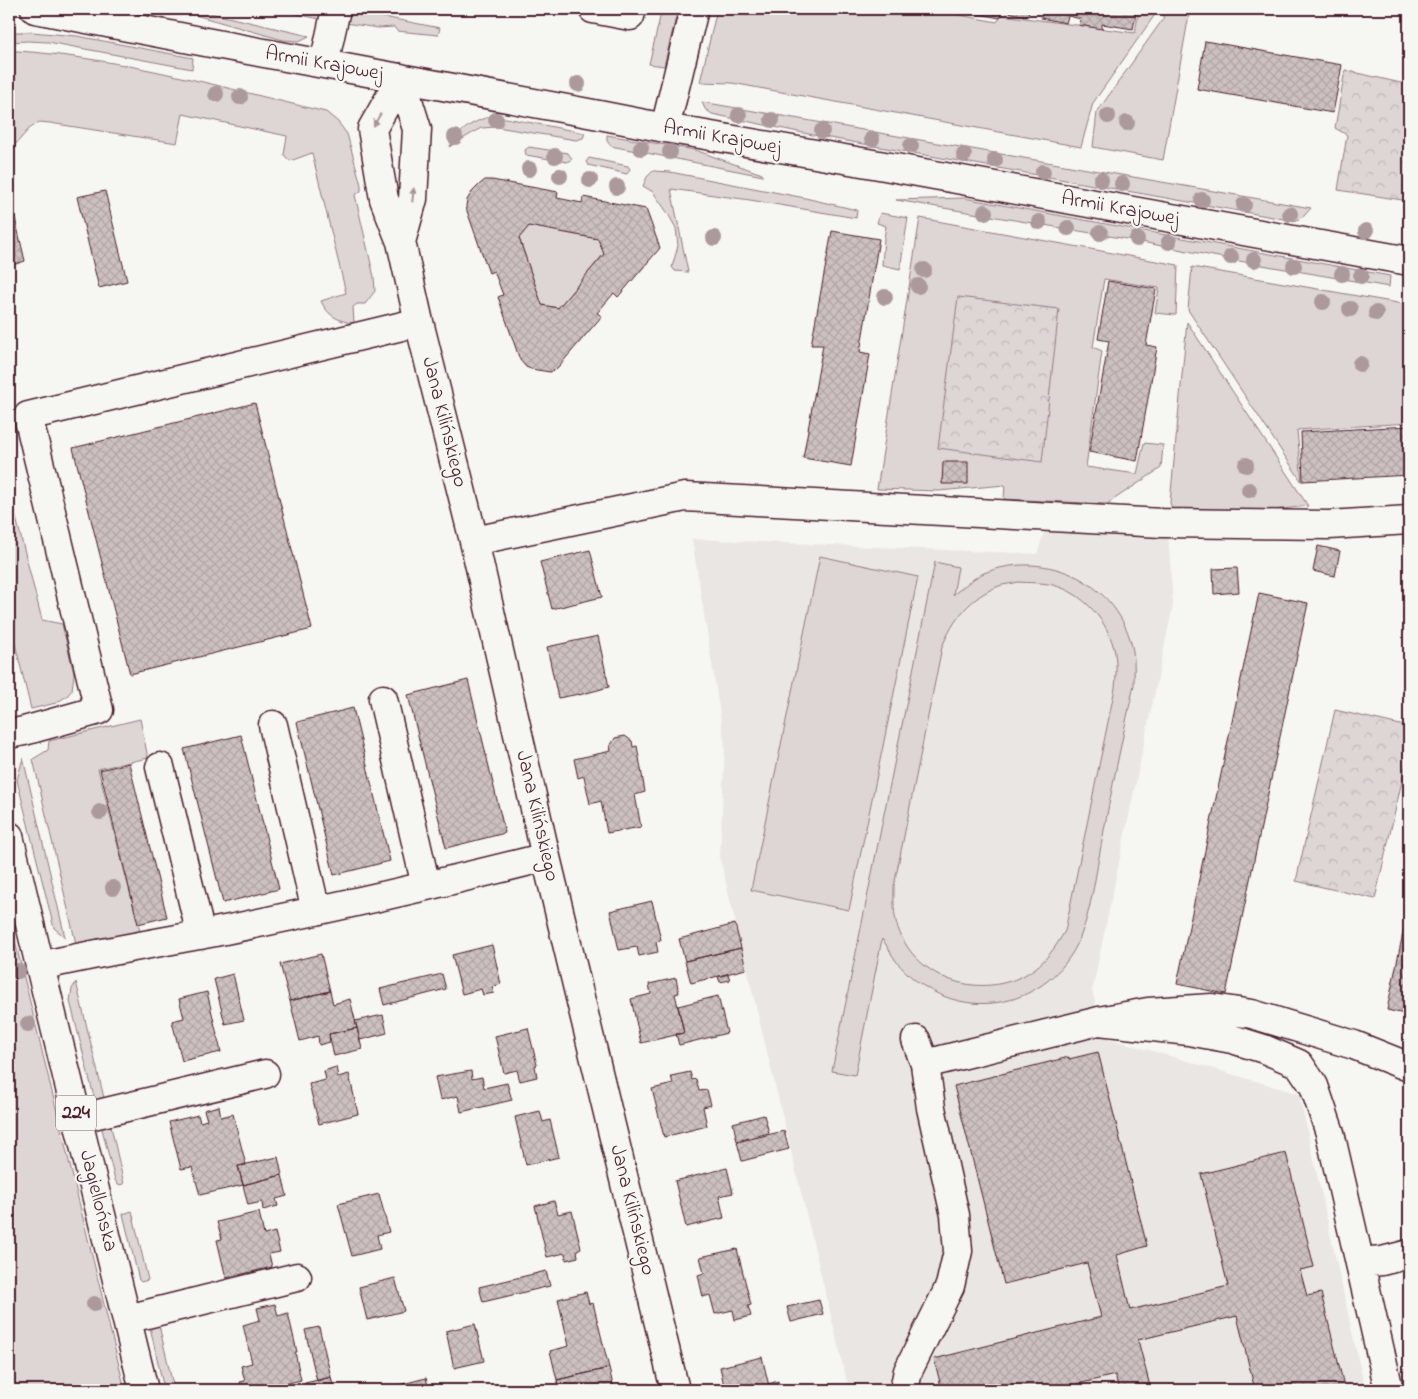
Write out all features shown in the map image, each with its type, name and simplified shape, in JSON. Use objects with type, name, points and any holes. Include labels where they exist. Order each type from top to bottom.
[{"type":"street","name":"Armii Krajowej","points":[[35,9],[665,128],[1409,261]]},
{"type":"street","points":[[324,64],[336,9]]},
{"type":"street","points":[[593,9],[630,16],[632,9]]},
{"type":"street","points":[[665,128],[694,9]]},
{"type":"street","name":"Jana Kilińskiego","points":[[401,78],[417,129],[414,198],[402,242]]},
{"type":"street","name":"Jana Kilińskiego","points":[[401,78],[372,128],[384,199],[402,242],[419,322],[474,541],[546,857],[675,1390]]},
{"type":"street","points":[[9,734],[99,710],[28,416],[419,322]]},
{"type":"street","points":[[474,541],[685,497],[1162,523],[1329,525],[1409,520]]},
{"type":"street","points":[[383,699],[426,886]]},
{"type":"street","points":[[273,725],[316,911]]},
{"type":"street","points":[[160,767],[201,935]]},
{"type":"street","name":"Jagiellońska","points":[[9,836],[144,1390]]},
{"type":"street","points":[[40,966],[316,911],[546,857]]},
{"type":"street","points":[[904,1390],[908,1371],[950,1286],[958,1251],[955,1215],[920,1052],[1148,1012],[1212,1008],[1252,1014],[1354,1045],[1409,1067]]},
{"type":"street","points":[[1099,1021],[1189,1031],[1232,1039],[1264,1049],[1299,1064],[1314,1086],[1330,1133],[1389,1390]]},
{"type":"street","points":[[77,1119],[265,1074]]},
{"type":"street","points":[[1360,1263],[1382,1261],[1409,1254]]},
{"type":"street","points":[[127,1319],[297,1277]]},
{"type":"shaded area","points":[[1045,530],[1168,534],[1173,605],[1092,991],[1104,1037],[1299,1094],[1365,1390],[849,1390],[720,858],[725,745],[692,539],[1037,554]]},
{"type":"green space","points":[[174,9],[193,9],[309,36],[299,41],[283,40]]},
{"type":"green space","points":[[272,9],[322,9],[320,19]]},
{"type":"green space","points":[[342,9],[440,28],[438,35],[397,31],[394,27],[378,28],[339,22]]},
{"type":"green space","points":[[662,9],[678,9],[664,66],[649,64]]},
{"type":"green space","points":[[717,9],[927,9],[997,22],[1002,15],[1135,33],[1139,9],[1156,9],[1154,16],[1093,103],[1081,147],[732,83],[700,82]]},
{"type":"green space","points":[[1165,9],[1190,9],[1163,160],[1093,147],[1097,112],[1163,19]]},
{"type":"green space","points":[[9,32],[77,36],[193,58],[192,69],[48,42],[9,42]]},
{"type":"green space","points":[[18,51],[96,60],[135,67],[326,112],[338,122],[347,134],[361,185],[361,191],[355,195],[374,277],[375,291],[365,304],[357,304],[353,307],[354,323],[334,317],[321,301],[346,293],[312,153],[290,161],[284,155],[287,136],[183,114],[177,143],[39,122],[29,129],[14,146],[9,142],[9,52]]},
{"type":"green space","points":[[1345,70],[1405,84],[1409,91],[1409,201],[1338,190],[1347,135],[1335,128]]},
{"type":"green space","points":[[702,102],[1311,208],[1304,216],[1295,221],[813,135],[712,114],[705,109]]},
{"type":"green space","points":[[488,117],[506,118],[585,133],[583,138],[576,140],[497,127],[481,128],[449,147],[466,128]]},
{"type":"green space","points":[[607,135],[695,150],[762,174],[763,176],[611,146],[607,141]]},
{"type":"green space","points":[[529,147],[568,153],[572,159],[567,162],[526,155],[525,150]]},
{"type":"green space","points":[[589,158],[628,166],[630,169],[627,174],[588,165],[586,162]]},
{"type":"green space","points":[[653,171],[670,172],[857,210],[856,218],[671,189],[688,272],[675,271],[672,267],[678,246],[676,228],[653,192],[643,186],[647,177]]},
{"type":"green space","points":[[964,198],[1390,276],[1389,287],[1121,238],[896,200]]},
{"type":"green space","points":[[880,213],[908,218],[900,269],[882,265],[886,226],[877,223]]},
{"type":"green space","points":[[920,218],[1178,265],[1176,315],[1155,313],[1159,288],[1104,279],[1093,347],[1102,351],[1086,467],[1137,474],[1144,443],[1163,445],[1161,468],[1107,504],[1004,499],[1005,485],[938,491],[877,489]]},
{"type":"green space","points":[[529,226],[598,239],[604,254],[558,308],[542,305],[519,238]]},
{"type":"green space","points":[[1192,267],[1409,305],[1409,423],[1297,430],[1302,482],[1188,310]]},
{"type":"green space","points":[[958,297],[1059,309],[1042,462],[938,448]]},
{"type":"green space","points":[[1187,322],[1308,506],[1192,519],[1173,511],[1170,503]]},
{"type":"green space","points":[[9,490],[42,620],[62,624],[74,674],[72,690],[67,696],[56,703],[31,709],[9,619]]},
{"type":"green space","points":[[820,556],[918,577],[849,910],[751,890]]},
{"type":"green space","points":[[935,562],[958,567],[953,595],[980,575],[1008,566],[1032,565],[1055,569],[1077,577],[1097,590],[1113,607],[1125,627],[1133,651],[1134,685],[1094,887],[1087,917],[1077,944],[1064,965],[1037,988],[1016,998],[979,1004],[952,999],[927,988],[905,971],[882,939],[855,1075],[832,1071]],"holes":[[[1018,582],[1049,584],[1064,589],[1085,602],[1093,610],[1107,630],[1112,642],[1116,662],[1115,688],[1065,931],[1049,955],[1040,965],[1028,973],[1010,981],[990,985],[971,985],[952,980],[935,972],[919,961],[907,946],[895,918],[894,886],[942,647],[946,637],[964,610],[979,596],[999,586]]]},
{"type":"green space","points":[[1335,710],[1409,727],[1409,750],[1375,899],[1296,881]]},
{"type":"green space","points":[[140,719],[148,758],[98,769],[140,931],[76,944],[33,759],[48,750],[49,741]]},
{"type":"green space","points":[[23,758],[65,937],[54,928],[17,780]]},
{"type":"green space","points":[[9,916],[125,1390],[9,1390]]},
{"type":"green space","points":[[76,982],[105,1102],[95,1101],[70,1001],[72,989]]},
{"type":"green space","points":[[110,1122],[124,1184],[118,1185],[115,1180],[102,1129],[103,1123]]},
{"type":"green space","points":[[132,1211],[148,1280],[141,1282],[123,1214]]},
{"type":"green space","points":[[158,1321],[173,1385],[167,1387],[163,1385],[150,1327]]},
{"type":"building","points":[[974,9],[1002,9],[1000,18],[973,13]]},
{"type":"building","points":[[1002,9],[1029,9],[1028,16],[1001,11]]},
{"type":"building","points":[[1029,9],[1137,9],[1133,29],[1102,24],[1102,29],[1079,25],[1081,19],[1068,16],[1066,23],[1041,18],[1042,11]]},
{"type":"building","points":[[1205,41],[1342,65],[1333,113],[1197,89]]},
{"type":"building","points":[[485,180],[492,180],[558,192],[557,198],[582,203],[583,197],[646,209],[660,248],[618,297],[614,293],[597,313],[602,316],[559,366],[550,372],[526,367],[520,360],[498,297],[503,295],[494,271],[489,273],[467,211],[467,200]],"holes":[[[529,226],[598,239],[604,254],[558,308],[542,305],[519,238]]]},
{"type":"building","points":[[105,191],[127,281],[99,288],[77,197]]},
{"type":"building","points":[[15,218],[25,261],[9,266],[9,220]]},
{"type":"building","points":[[832,231],[879,239],[860,352],[870,354],[851,466],[803,458],[823,345],[811,345]]},
{"type":"building","points":[[1108,281],[1156,289],[1146,345],[1157,347],[1137,461],[1089,452],[1109,341],[1098,339]]},
{"type":"building","points":[[255,403],[312,629],[130,674],[73,448]]},
{"type":"building","points":[[1409,426],[1409,475],[1303,481],[1301,432]]},
{"type":"building","points":[[943,462],[968,462],[968,484],[942,484]]},
{"type":"building","points":[[1318,546],[1340,551],[1335,576],[1313,571]]},
{"type":"building","points":[[590,550],[602,597],[552,609],[540,562]]},
{"type":"building","points":[[1237,568],[1239,592],[1214,594],[1213,569]]},
{"type":"building","points":[[1259,593],[1308,603],[1226,994],[1177,984]]},
{"type":"building","points":[[598,636],[609,687],[558,698],[547,647]]},
{"type":"building","points":[[468,680],[505,833],[446,848],[408,695]]},
{"type":"building","points":[[353,708],[390,861],[334,875],[297,722]]},
{"type":"building","points":[[241,735],[279,889],[223,903],[184,749]]},
{"type":"building","points":[[625,736],[632,741],[633,747],[637,746],[645,792],[635,795],[641,827],[607,833],[601,801],[590,804],[584,776],[578,778],[574,759],[611,751],[610,746],[615,738]]},
{"type":"building","points":[[129,763],[167,917],[138,924],[100,770]]},
{"type":"building","points":[[652,901],[661,940],[656,942],[658,952],[639,956],[637,947],[619,950],[610,911]]},
{"type":"building","points":[[1409,904],[1409,1015],[1387,1010]]},
{"type":"building","points":[[735,924],[741,948],[685,961],[679,939]]},
{"type":"building","points":[[492,945],[501,984],[492,987],[494,993],[483,995],[481,989],[462,994],[452,955]]},
{"type":"building","points":[[741,948],[746,969],[691,983],[685,961]]},
{"type":"building","points":[[321,954],[330,991],[290,1001],[280,964]]},
{"type":"building","points":[[233,974],[244,1020],[225,1024],[214,979]]},
{"type":"building","points":[[442,974],[446,989],[384,1005],[380,989]]},
{"type":"building","points":[[728,974],[730,980],[720,982],[718,977]]},
{"type":"building","points":[[676,978],[679,993],[675,994],[684,1033],[641,1043],[631,999],[651,994],[649,984]]},
{"type":"building","points":[[330,991],[333,1004],[350,999],[357,1028],[329,1034],[330,1042],[319,1045],[318,1036],[300,1041],[290,1001]]},
{"type":"building","points":[[207,992],[221,1052],[182,1061],[172,1021],[184,1018],[179,999]]},
{"type":"building","points":[[718,996],[727,1033],[679,1045],[676,1034],[684,1033],[678,1006]]},
{"type":"building","points":[[383,1015],[387,1033],[360,1040],[355,1021]]},
{"type":"building","points":[[357,1028],[362,1049],[334,1056],[329,1034]]},
{"type":"building","points":[[528,1028],[537,1065],[535,1066],[537,1077],[520,1081],[517,1070],[504,1073],[495,1036]]},
{"type":"building","points":[[1098,1052],[1147,1246],[1117,1255],[1130,1310],[1228,1286],[1201,1174],[1286,1153],[1314,1267],[1300,1270],[1307,1296],[1321,1293],[1345,1390],[1255,1390],[1237,1316],[1138,1340],[1151,1390],[1119,1390],[1115,1375],[1053,1390],[942,1390],[934,1359],[1101,1317],[1087,1263],[1004,1284],[954,1086],[1069,1057],[1069,1059]]},
{"type":"building","points":[[336,1067],[338,1077],[349,1074],[358,1114],[319,1124],[309,1084],[326,1080],[324,1071]]},
{"type":"building","points":[[471,1071],[472,1079],[482,1077],[484,1088],[507,1083],[512,1100],[461,1112],[458,1096],[440,1100],[435,1077]]},
{"type":"building","points":[[690,1072],[692,1080],[696,1079],[699,1091],[707,1090],[711,1105],[703,1107],[707,1126],[664,1137],[652,1089],[673,1084],[671,1076]]},
{"type":"building","points":[[219,1106],[221,1117],[233,1114],[246,1165],[238,1166],[243,1185],[200,1195],[192,1167],[181,1169],[169,1122],[198,1115],[200,1122],[207,1120],[204,1110]]},
{"type":"building","points":[[540,1111],[543,1122],[550,1120],[559,1157],[526,1165],[515,1117]]},
{"type":"building","points":[[764,1115],[769,1133],[737,1141],[733,1123]]},
{"type":"building","points":[[784,1131],[789,1149],[742,1161],[737,1142]]},
{"type":"building","points":[[278,1157],[282,1175],[243,1185],[238,1166]]},
{"type":"building","points":[[727,1168],[733,1193],[719,1196],[724,1218],[686,1227],[675,1181]]},
{"type":"building","points":[[282,1175],[287,1196],[276,1199],[278,1206],[263,1210],[262,1202],[248,1205],[243,1185]]},
{"type":"building","points":[[379,1194],[389,1232],[377,1235],[380,1249],[352,1256],[338,1204]]},
{"type":"building","points":[[554,1201],[558,1214],[572,1211],[581,1248],[577,1250],[578,1257],[566,1260],[565,1253],[547,1257],[535,1206]]},
{"type":"building","points":[[259,1212],[264,1235],[275,1232],[280,1252],[269,1254],[272,1267],[226,1278],[217,1240],[222,1239],[217,1222]]},
{"type":"building","points":[[737,1249],[751,1305],[748,1306],[751,1316],[735,1320],[733,1310],[715,1314],[710,1295],[703,1297],[698,1275],[704,1273],[700,1257]]},
{"type":"building","points":[[546,1271],[550,1286],[483,1302],[479,1287]]},
{"type":"building","points":[[395,1278],[404,1311],[367,1320],[359,1287]]},
{"type":"building","points":[[586,1292],[589,1304],[593,1303],[609,1368],[557,1380],[550,1351],[569,1346],[558,1299]]},
{"type":"building","points":[[819,1300],[823,1314],[791,1322],[787,1307]]},
{"type":"building","points":[[275,1304],[278,1316],[288,1313],[301,1380],[260,1390],[242,1390],[240,1382],[245,1381],[241,1366],[252,1363],[243,1325],[260,1320],[257,1308]]},
{"type":"building","points":[[475,1324],[484,1361],[454,1368],[446,1331]]},
{"type":"building","points":[[319,1327],[331,1377],[317,1381],[305,1330]]},
{"type":"building","points":[[762,1357],[770,1390],[725,1390],[720,1367]]},
{"type":"building","points":[[609,1368],[614,1390],[559,1390],[557,1380]]},
{"type":"building","points":[[331,1377],[334,1390],[307,1390],[305,1383]]},
{"type":"building","points":[[426,1378],[429,1390],[383,1390],[383,1389]]},
{"type":"building","points":[[778,1381],[780,1390],[770,1390],[768,1384]]}]
